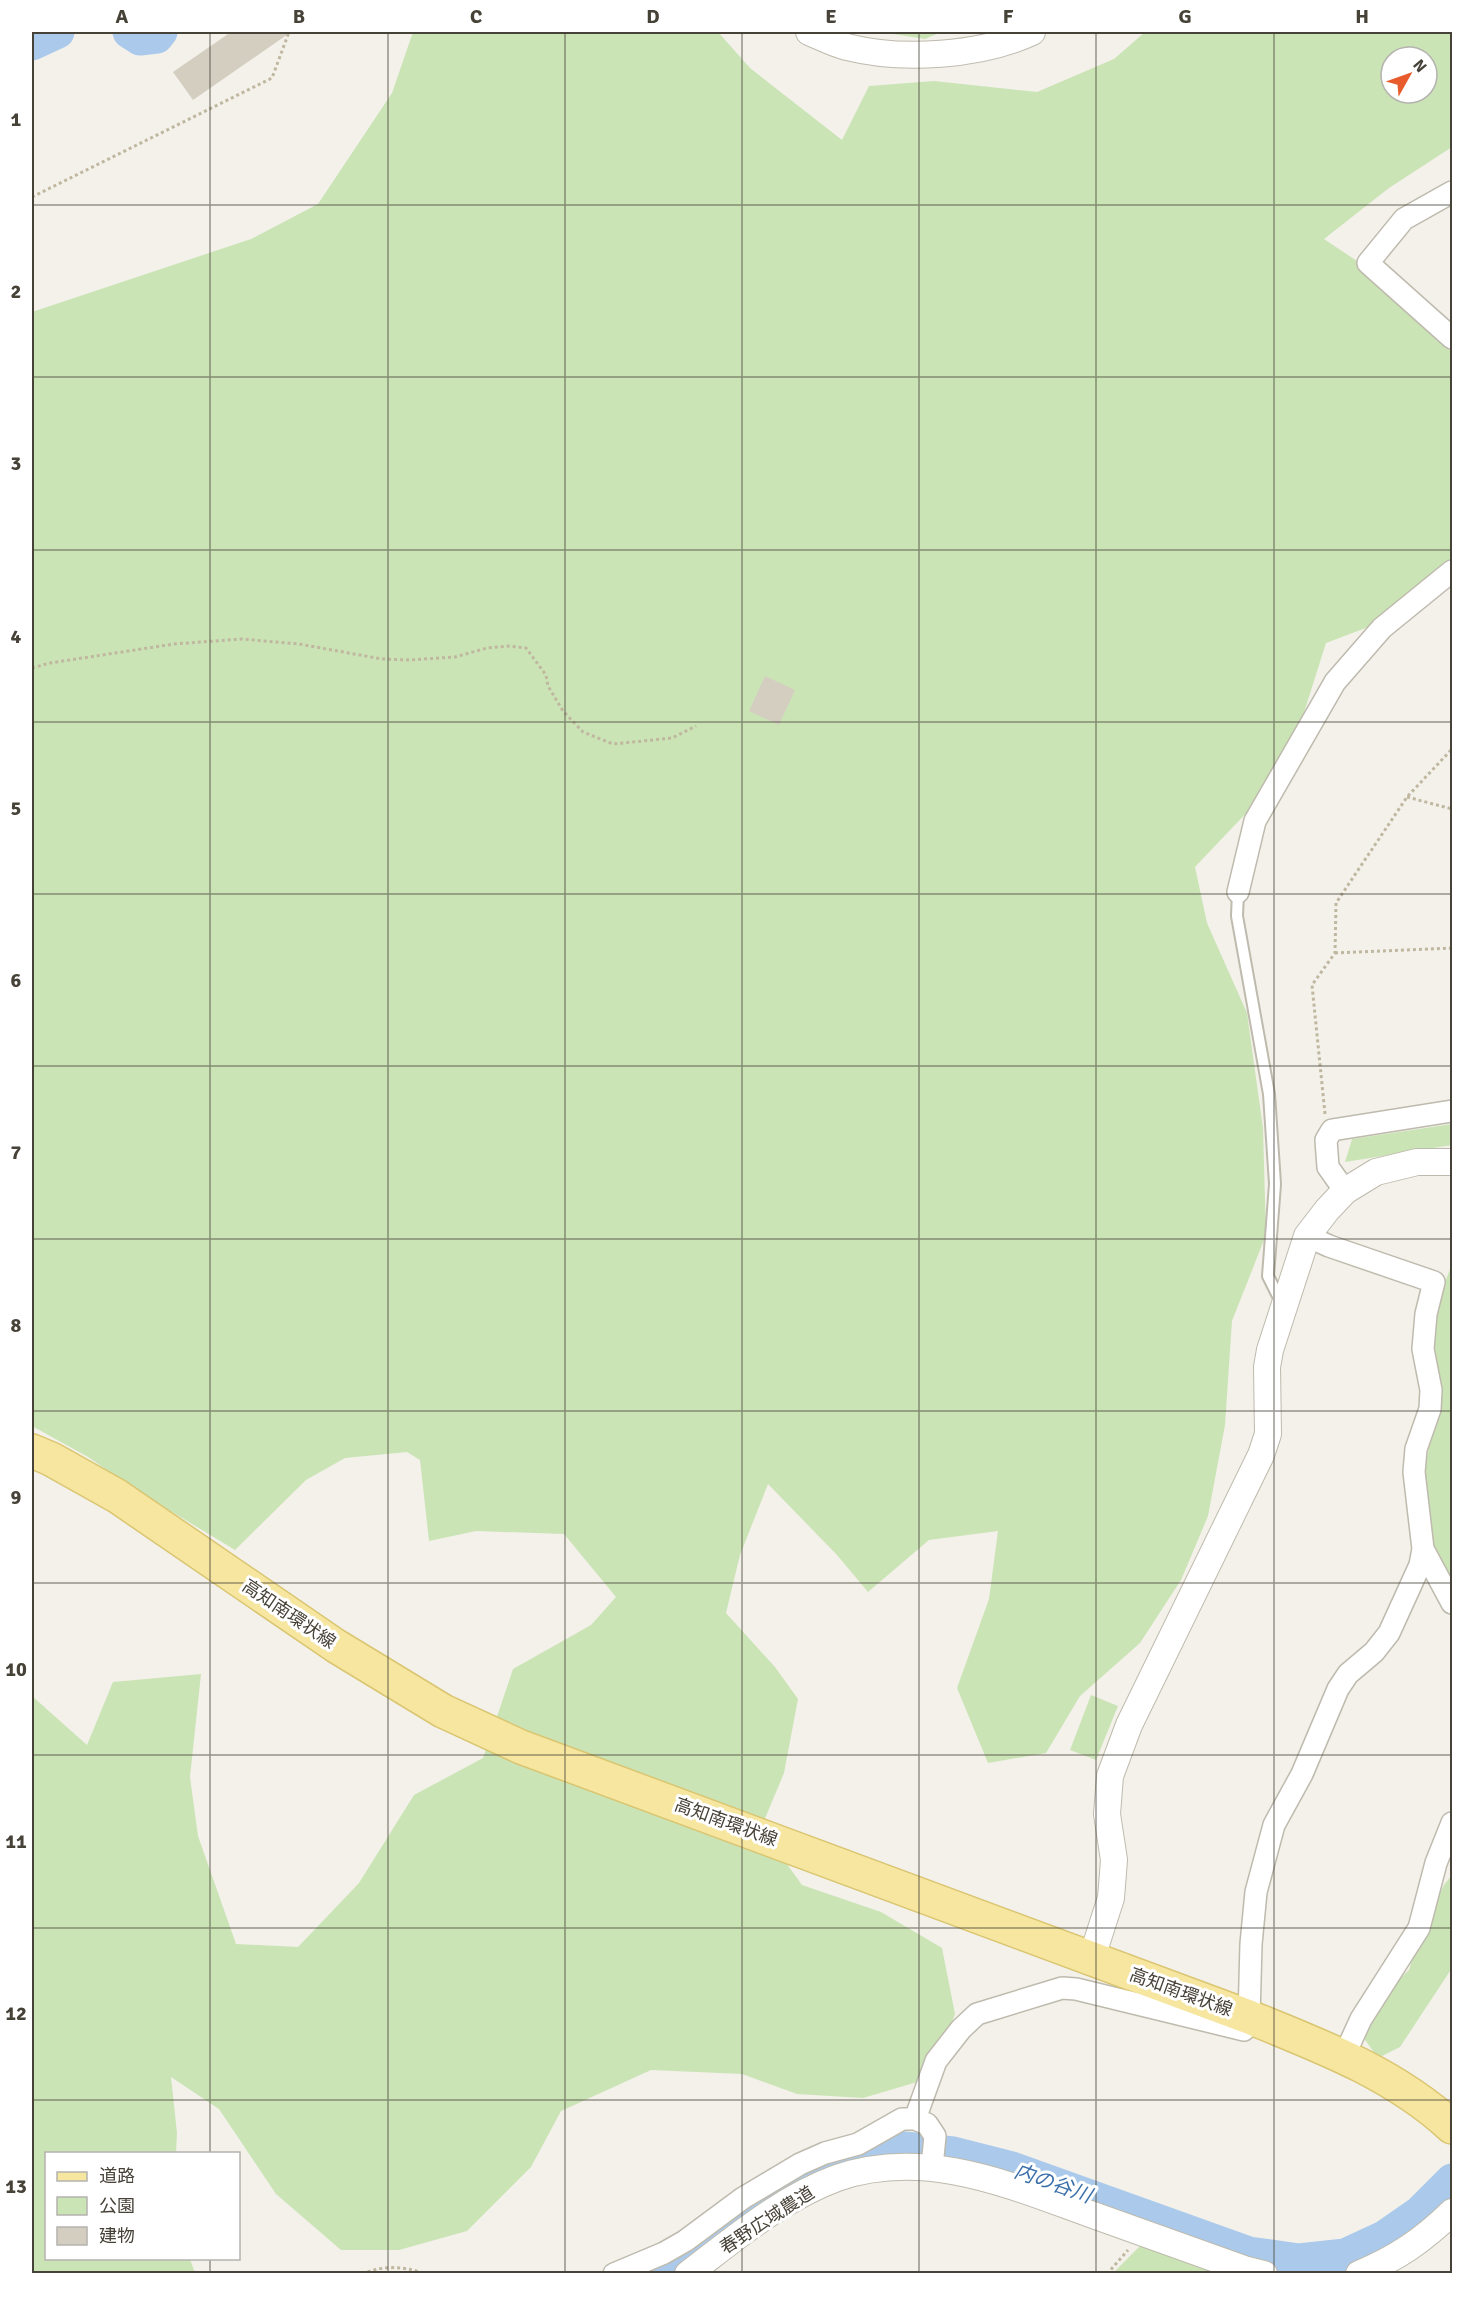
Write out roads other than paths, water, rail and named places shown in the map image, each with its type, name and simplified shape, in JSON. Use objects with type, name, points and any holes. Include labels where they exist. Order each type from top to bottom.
[{"type":"main road","name":"高知南環状線","points":[[32,1451],[51,1459],[117,1496],[336,1646],[443,1711],[521,1747],[1090,1960],[1250,2017],[1344,2056],[1399,2087],[1452,2127]]},
{"type":"street","points":[[809,32],[847,47],[908,55],[962,52],[1032,32]]},
{"type":"street","points":[[1451,196],[1404,219],[1368,263],[1452,338]]},
{"type":"street","points":[[1238,892],[1255,820],[1335,682],[1382,628],[1452,571]]},
{"type":"street","points":[[1346,1191],[1328,1167],[1326,1140],[1332,1130],[1452,1112]]},
{"type":"street","points":[[1090,1960],[1111,1898],[1114,1860],[1107,1814],[1110,1776],[1129,1725],[1261,1455],[1268,1434],[1267,1367],[1270,1350],[1307,1236],[1327,1210],[1346,1191],[1376,1172],[1417,1162],[1452,1162]]},
{"type":"street","points":[[915,2119],[936,2061],[961,2029],[977,2014],[1062,1988],[1076,1989],[1244,2030],[1250,2017],[1251,1944],[1256,1892],[1274,1825],[1302,1774],[1338,1689],[1348,1674],[1374,1652],[1389,1633],[1420,1565],[1423,1549],[1414,1472],[1416,1449],[1430,1409],[1431,1390],[1423,1349],[1426,1314],[1434,1282],[1329,1246],[1307,1236]]},
{"type":"street","points":[[1423,1549],[1452,1603]]},
{"type":"street","points":[[1344,2056],[1361,2019],[1419,1928],[1436,1863],[1452,1823]]},
{"type":"street","points":[[614,2274],[664,2253],[685,2241],[743,2198],[800,2164],[825,2153],[858,2144],[902,2119],[915,2119],[927,2124],[935,2136],[933,2163]]},
{"type":"street","name":"春野広域農道","points":[[688,2274],[792,2200],[838,2178],[886,2167],[933,2163],[977,2175],[1264,2274]]},
{"type":"street","points":[[1359,2274],[1394,2267],[1452,2212]]},
{"type":"lane","points":[[1238,892],[1237,916],[1269,1094],[1275,1184],[1268,1276],[1284,1308]]},
{"type":"waterway","points":[[32,44],[58,32]]},
{"type":"waterway","points":[[129,32],[140,39],[157,37],[161,32]]},
{"type":"waterway","name":"内の谷川","points":[[656,2274],[692,2253],[777,2188],[832,2163],[895,2147],[953,2153],[1012,2168],[1249,2253],[1299,2260],[1345,2255],[1384,2237],[1420,2212],[1452,2180]]}]
